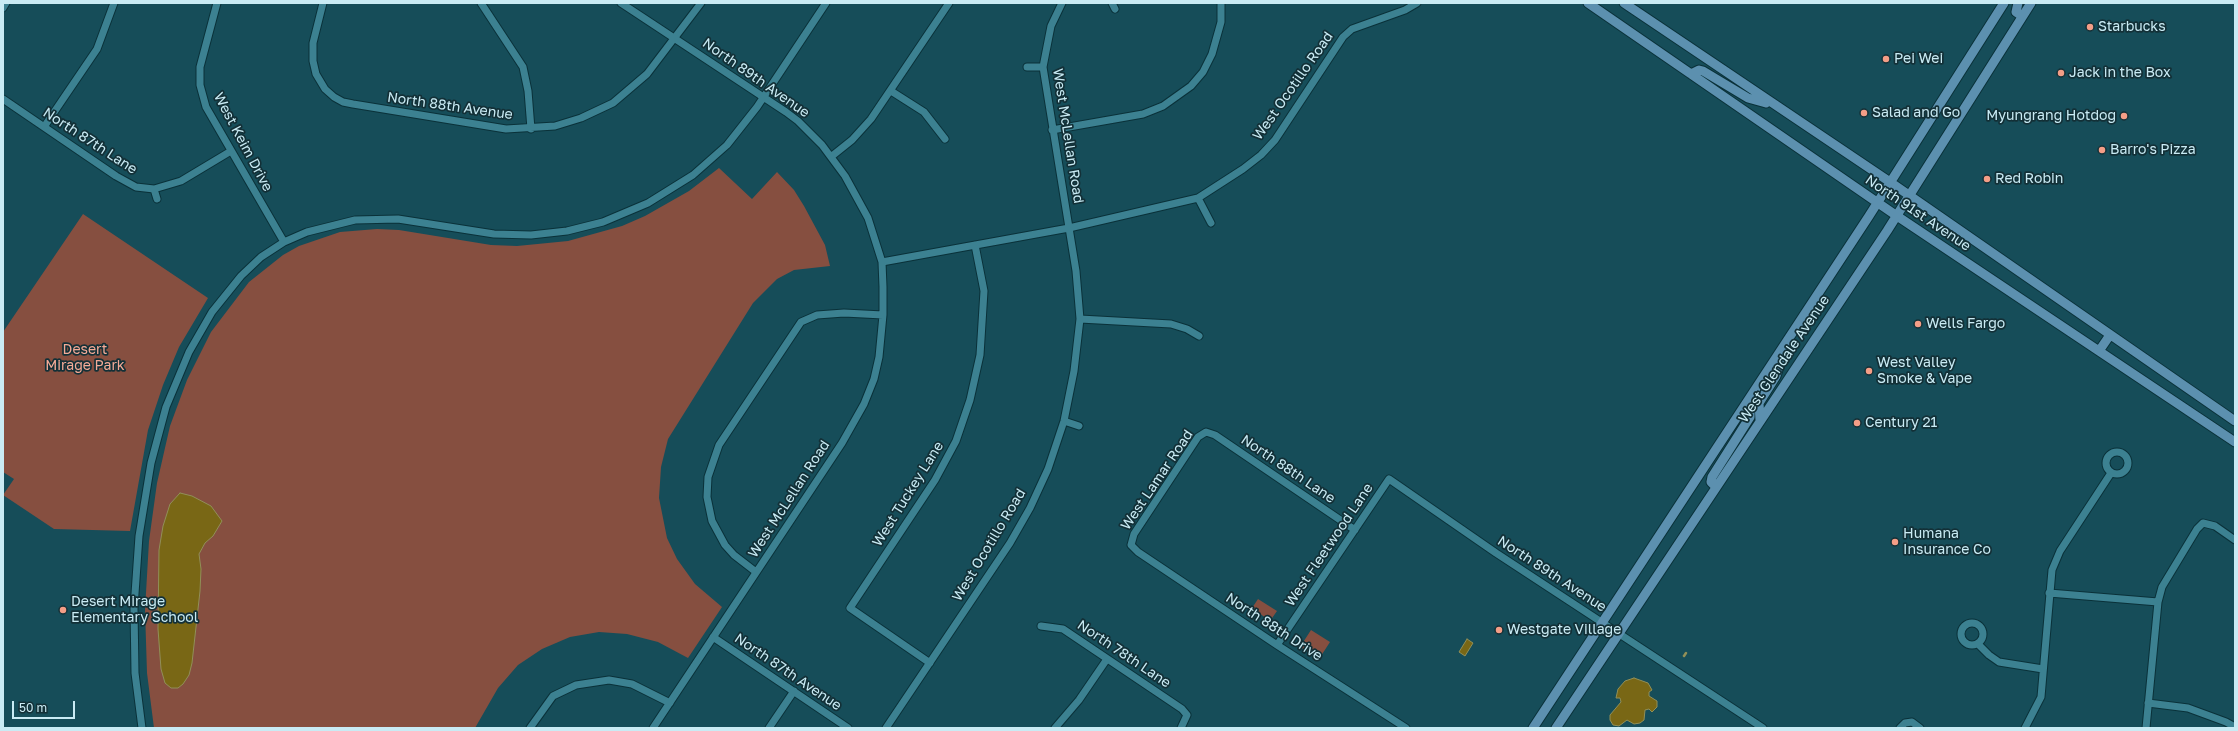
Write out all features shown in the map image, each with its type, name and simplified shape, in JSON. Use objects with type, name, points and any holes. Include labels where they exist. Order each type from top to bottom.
[{"type":"main road","name":"North 91st Avenue","points":[[1588,3],[1896,216],[2235,442]]},
{"type":"main road","name":"North 91st Avenue","points":[[1624,3],[1890,182],[2110,336],[2235,421]]},
{"type":"main road","name":"West Glendale Avenue","points":[[1533,728],[1878,203],[2004,3]]},
{"type":"main road","points":[[2018,3],[2016,12],[2022,16]]},
{"type":"main road","name":"West Glendale Avenue","points":[[1556,728],[1896,216],[2031,3]]},
{"type":"main road","points":[[1691,74],[1699,70],[1703,71],[1748,98],[1775,106]]},
{"type":"main road","points":[[2100,351],[2110,336]]},
{"type":"main road","points":[[1760,420],[1759,403],[1776,376],[1786,344]]},
{"type":"main road","points":[[1716,487],[1711,482],[1712,477],[1750,417],[1750,412],[1745,407]]},
{"type":"street","points":[[3,8],[6,3]]},
{"type":"street","points":[[44,127],[97,49],[114,3]]},
{"type":"street","name":"West Keim Drive","points":[[217,3],[200,67],[200,85],[206,107],[284,242]]},
{"type":"street","name":"North 88th Avenue","points":[[323,3],[313,43],[313,61],[316,74],[325,88],[334,97],[343,102],[353,104],[506,129],[555,126],[581,118],[613,103],[647,74],[676,39],[700,3]]},
{"type":"street","points":[[481,3],[523,67],[528,91],[531,128]]},
{"type":"street","name":"North 89th Avenue","points":[[621,3],[798,121],[832,156],[853,188],[868,218],[882,262]]},
{"type":"street","points":[[142,728],[136,673],[134,622],[136,572],[145,490],[163,414],[189,352],[217,306],[241,276],[261,257],[284,242],[321,227],[371,219],[398,219],[479,232],[517,235],[553,233],[603,222],[648,203],[693,175],[727,145],[764,97],[826,3]]},
{"type":"street","points":[[832,156],[863,129],[891,91],[949,3]]},
{"type":"street","name":"West McLellan Road","points":[[1062,3],[1051,26],[1043,67],[1069,228]]},
{"type":"street","points":[[1052,130],[1143,114],[1163,106],[1190,86],[1203,72],[1212,54],[1221,22],[1221,3]]},
{"type":"street","name":"West Ocotillo Road","points":[[886,728],[1010,543],[1030,508],[1048,469],[1064,421],[1074,370],[1080,319],[1076,271],[1069,228],[1198,198],[1243,169],[1261,155],[1275,140],[1343,37],[1352,29],[1405,10],[1417,3]]},
{"type":"street","points":[[1027,67],[1043,67]]},
{"type":"street","points":[[891,91],[924,112],[945,139]]},
{"type":"street","name":"North 87th Lane","points":[[3,100],[116,176],[136,186],[154,189],[181,181],[231,151]]},
{"type":"street","points":[[154,189],[157,199]]},
{"type":"street","points":[[1198,198],[1211,224]]},
{"type":"street","points":[[882,262],[1069,228]]},
{"type":"street","name":"West Tuckey Lane","points":[[930,663],[850,608],[935,480],[956,441],[970,400],[980,355],[984,291],[975,245]]},
{"type":"street","name":"West McLellan Road","points":[[653,728],[842,443],[864,404],[876,372],[883,316],[882,262]]},
{"type":"street","points":[[756,572],[734,555],[725,545],[712,521],[707,497],[708,477],[719,445],[801,322],[817,315],[844,313],[883,316]]},
{"type":"street","points":[[1080,319],[1171,324],[1187,329],[1199,336]]},
{"type":"street","points":[[1064,421],[1080,426]]},
{"type":"street","name":"North 88th Lane","points":[[1206,432],[1215,435],[1355,530]]},
{"type":"street","name":"West Lamar Road","points":[[1131,545],[1134,534],[1198,437],[1206,432]]},
{"type":"street","points":[[2025,728],[2040,697],[2052,570],[2060,551],[2111,473]]},
{"type":"street","name":"North 89th Avenue","points":[[1389,479],[1490,549],[1763,728]]},
{"type":"street","name":"West Fleetwood Lane","points":[[1277,645],[1389,479]]},
{"type":"street","points":[[2146,728],[2158,602],[2162,587],[2197,529],[2203,523],[2215,526],[2235,540]]},
{"type":"street","name":"North 88th Drive","points":[[1131,545],[1138,552],[1277,645],[1406,728]]},
{"type":"street","points":[[2049,593],[2158,602]]},
{"type":"street","name":"North 78th Lane","points":[[1041,626],[1063,629],[1182,709],[1187,715],[1181,728]]},
{"type":"street","name":"North 87th Avenue","points":[[713,637],[848,728]]},
{"type":"street","points":[[1978,644],[1999,662],[2043,669]]},
{"type":"street","points":[[1055,728],[1079,700],[1107,659]]},
{"type":"street","points":[[530,728],[554,696],[576,685],[609,680],[632,684],[670,703]]},
{"type":"street","points":[[769,728],[794,691]]},
{"type":"street","points":[[2148,703],[2188,708],[2226,722],[2235,727]]},
{"type":"street","points":[[1900,728],[1904,723],[1912,722],[1920,728]]},
{"type":"green space","points":[[719,168],[752,199],[777,172],[794,190],[804,206],[825,245],[830,266],[794,270],[777,279],[753,303],[668,439],[661,467],[659,498],[667,538],[677,559],[695,584],[722,607],[688,658],[658,642],[627,634],[599,632],[570,637],[542,649],[518,665],[498,688],[475,728],[154,728],[147,673],[145,610],[149,541],[157,483],[170,426],[187,380],[211,332],[249,282],[283,255],[299,246],[340,232],[377,229],[399,230],[491,245],[517,246],[568,241],[622,226],[645,216],[689,191]]},
{"type":"green space","name":"Desert Mirage Park","points":[[83,214],[208,298],[179,347],[163,385],[148,430],[130,531],[54,529],[3,495],[14,479],[3,472],[3,332]]},
{"type":"green space","points":[[1258,599],[1277,611],[1270,621],[1252,608]]},
{"type":"green space","points":[[1311,630],[1330,642],[1319,659],[1300,647]]},
{"type":"shaded area","points":[[180,493],[192,496],[211,506],[222,521],[213,536],[205,543],[199,554],[201,569],[200,591],[192,663],[189,675],[183,684],[178,688],[171,688],[165,683],[161,669],[158,629],[159,550],[163,526],[170,504]]},
{"type":"shaded area","points":[[1467,639],[1473,643],[1465,656],[1459,652]]},
{"type":"shaded area","points":[[1634,678],[1648,683],[1652,690],[1649,692],[1649,696],[1657,701],[1657,707],[1652,712],[1649,709],[1645,710],[1644,720],[1640,723],[1634,724],[1627,720],[1619,726],[1613,725],[1610,720],[1610,715],[1621,702],[1620,698],[1616,698],[1618,689],[1625,681]]},
{"type":"place","name":"Starbucks","points":[[2090,27]]},
{"type":"place","name":"Pei Wei","points":[[1886,59]]},
{"type":"place","name":"Jack in the Box","points":[[2061,73]]},
{"type":"place","name":"Salad and Go","points":[[1864,113]]},
{"type":"place","name":"Myungrang Hotdog","points":[[2124,116]]},
{"type":"place","name":"Barro's Pizza","points":[[2102,150]]},
{"type":"place","name":"Red Robin","points":[[1987,179]]},
{"type":"place","name":"Wells Fargo","points":[[1918,324]]},
{"type":"place","name":"West Valley Smoke & Vape","points":[[1869,371]]},
{"type":"place","name":"Century 21","points":[[1857,423]]},
{"type":"place","name":"Humana Insurance Co","points":[[1895,542]]},
{"type":"place","name":"Desert Mirage Elementary School","points":[[63,610]]},
{"type":"place","name":"Westgate Village","points":[[1499,630]]}]
